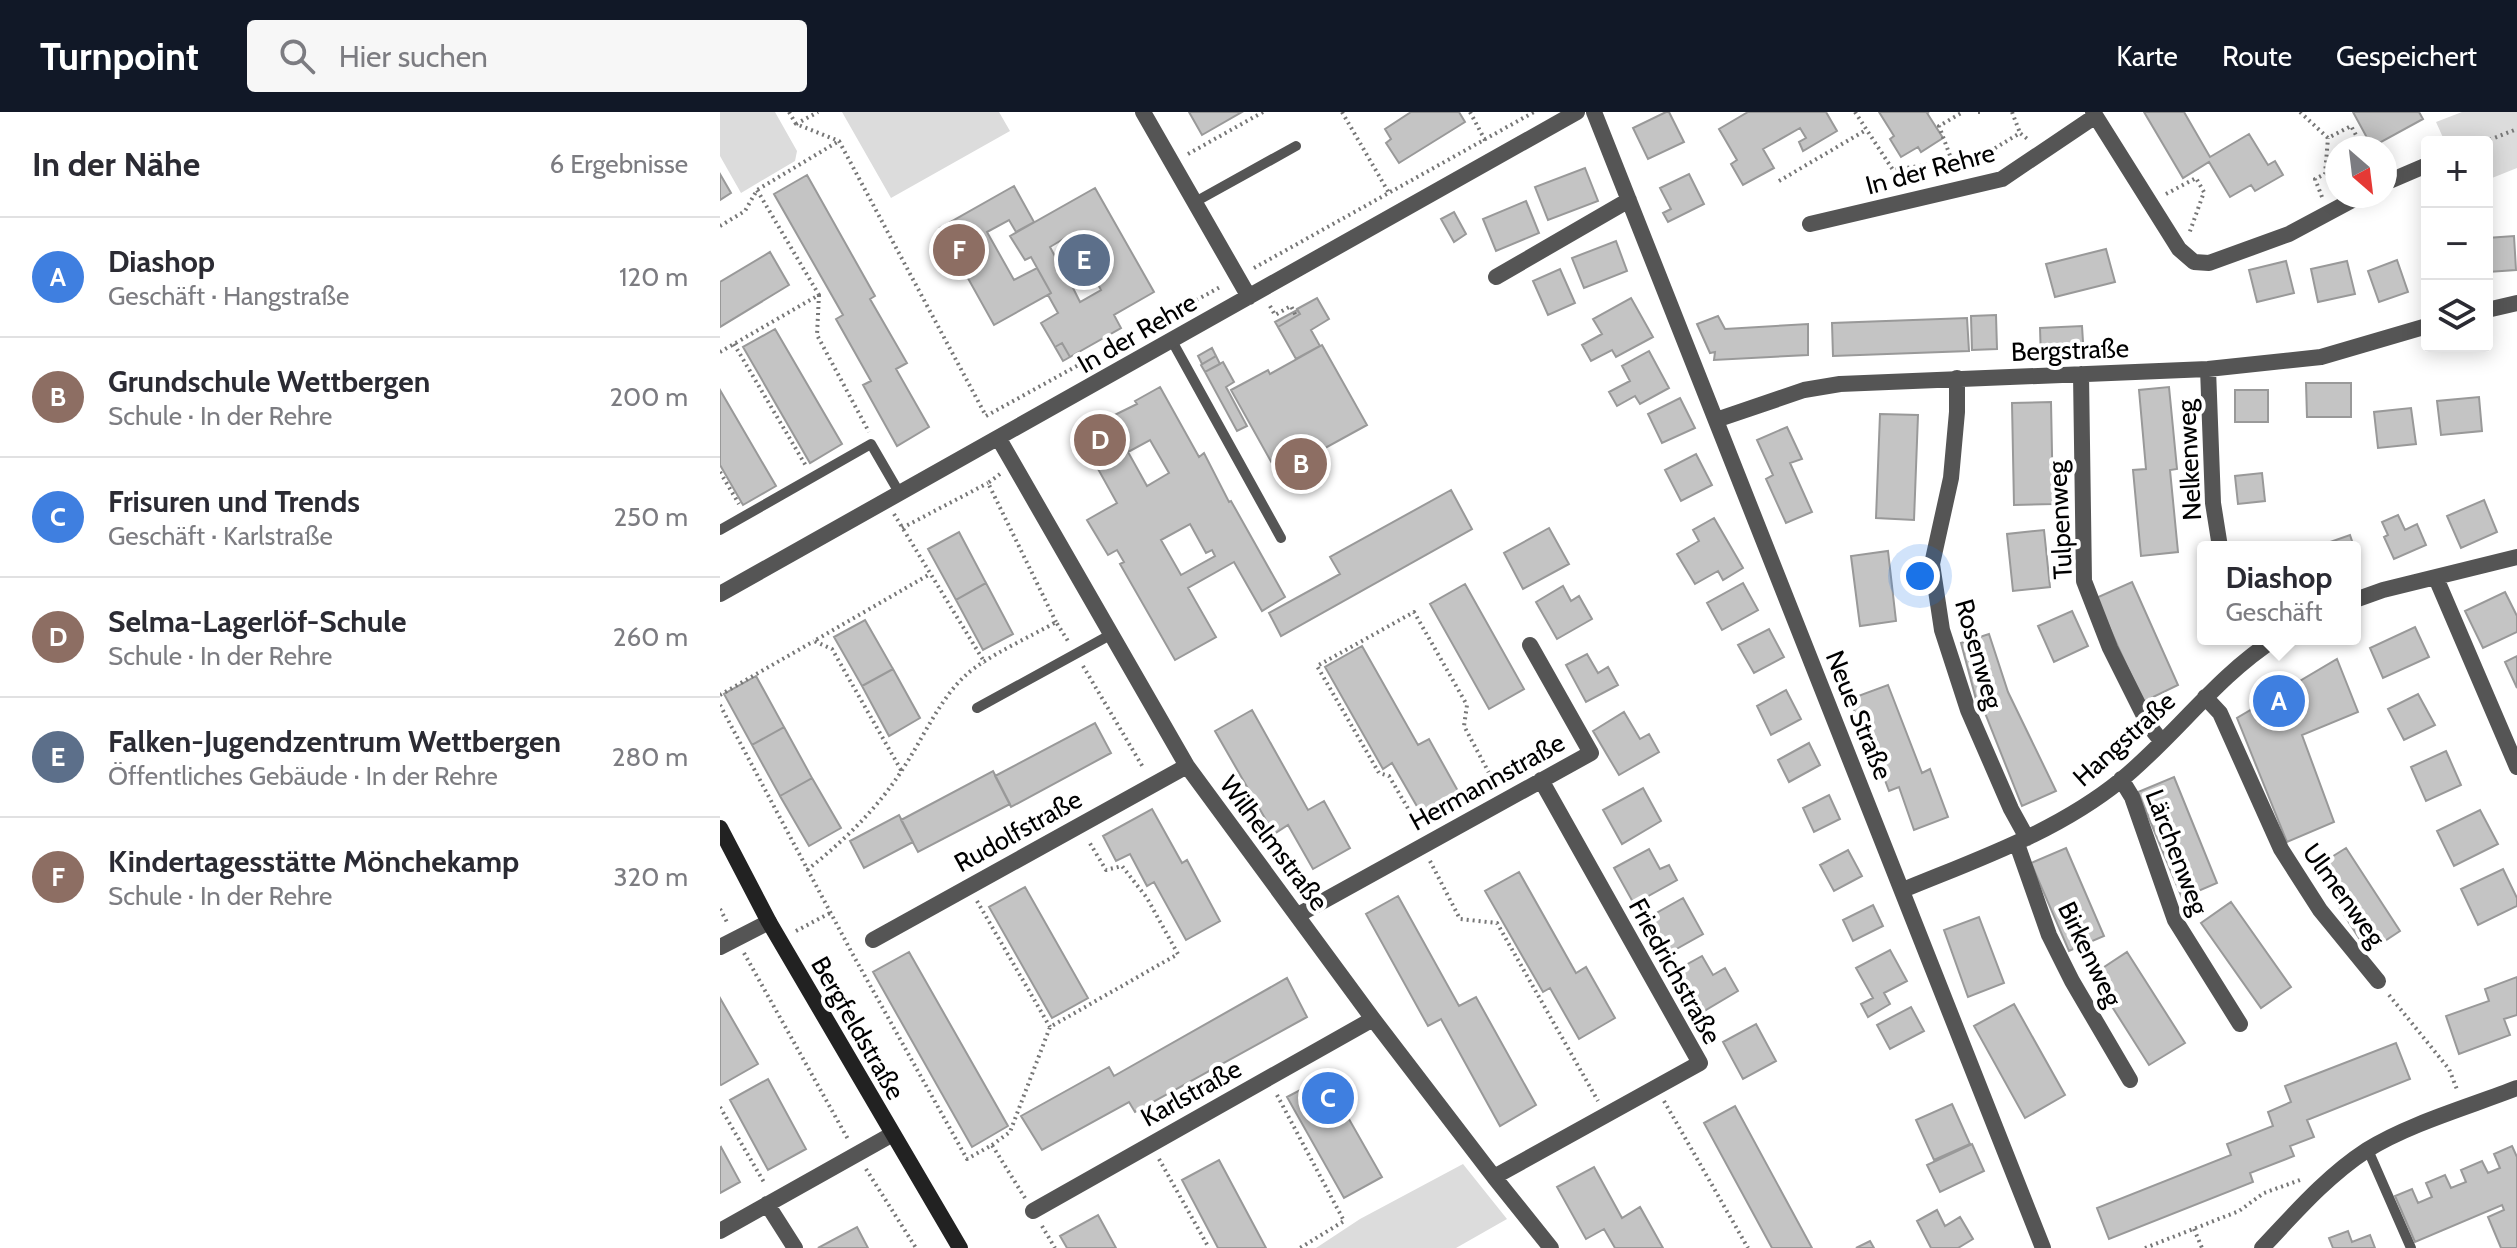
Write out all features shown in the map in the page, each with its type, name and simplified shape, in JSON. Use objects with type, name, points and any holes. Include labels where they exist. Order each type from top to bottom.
[{"type":"street","points":[[1143,112],[1249,297]]},
{"type":"street","name":"In der Rehre","points":[[720,594],[1577,112]]},
{"type":"street","name":"Neue Straße","points":[[1594,112],[2043,1248]]},
{"type":"street","name":"In der Rehre","points":[[1810,224],[2002,179],[2094,114],[2179,249]]},
{"type":"street","points":[[2397,178],[2421,168]]},
{"type":"street","points":[[1496,277],[1629,200]]},
{"type":"street","points":[[2179,249],[2194,262],[2209,263],[2289,234],[2337,208]]},
{"type":"street","points":[[2493,309],[2517,303]]},
{"type":"street","name":"Bergstraße","points":[[1716,420],[1804,390],[1840,384],[2208,369],[2321,357],[2421,328]]},
{"type":"street","name":"Nelkenweg","points":[[2208,369],[2213,503],[2219,541]]},
{"type":"street","name":"Tulpenweg","points":[[2081,374],[2084,581],[2110,648],[2148,724],[2162,742]]},
{"type":"street","name":"Rosenweg","points":[[1957,378],[1951,478],[1932,564],[1942,630],[1968,710],[2022,841]]},
{"type":"street","name":"Wilhelmstraße","points":[[999,439],[1187,766],[1373,1019],[1551,1248]]},
{"type":"street","points":[[2361,598],[2517,557]]},
{"type":"street","points":[[2436,578],[2517,767]]},
{"type":"street","name":"Hermannstraße","points":[[1298,915],[1591,753],[1530,645]]},
{"type":"street","name":"Hangstraße","points":[[1903,890],[2022,841],[2090,803],[2162,742],[2262,645]]},
{"type":"street","name":"Ulmenweg","points":[[2205,697],[2220,713],[2281,849],[2320,910],[2378,981]]},
{"type":"street","name":"Rudolfstraße","points":[[873,940],[1187,766]]},
{"type":"street","name":"Lärchenweg","points":[[2121,779],[2132,797],[2175,920],[2240,1024]]},
{"type":"street","name":"Friedrichstraße","points":[[1494,1177],[1700,1063],[1541,780]]},
{"type":"street","name":"Bergfeldstraße","points":[[720,828],[769,922],[891,1135],[960,1248]]},
{"type":"street","name":"Birkenweg","points":[[2022,841],[2049,935],[2130,1080]]},
{"type":"street","points":[[720,947],[769,922]]},
{"type":"street","name":"Karlstraße","points":[[1033,1211],[1373,1019]]},
{"type":"street","points":[[2262,1248],[2325,1184],[2368,1150],[2517,1088]]},
{"type":"street","points":[[720,1231],[891,1135]]},
{"type":"street","points":[[771,1202],[795,1248]]},
{"type":"lane","points":[[1195,202],[1296,146]]},
{"type":"lane","points":[[1172,341],[1281,538]]},
{"type":"lane","points":[[720,530],[871,444],[893,498]]},
{"type":"lane","points":[[977,708],[1110,635]]},
{"type":"lane","points":[[2368,1150],[2411,1248]]},
{"type":"path","points":[[789,112],[796,124],[839,141],[999,439]]},
{"type":"path","points":[[796,124],[818,112]]},
{"type":"path","points":[[1172,163],[1263,112]]},
{"type":"path","points":[[1342,112],[1389,193]]},
{"type":"path","points":[[1470,112],[1494,157]]},
{"type":"path","points":[[986,416],[1534,112]]},
{"type":"path","points":[[1855,112],[1893,170],[1952,161],[1992,150],[2020,133]]},
{"type":"path","points":[[1952,161],[1939,126],[1963,112]]},
{"type":"path","points":[[1978,112],[1984,112]]},
{"type":"path","points":[[2012,112],[2020,133],[2031,142],[2041,136]]},
{"type":"path","points":[[2300,112],[2326,136]]},
{"type":"path","points":[[2332,136],[2351,126],[2356,136]]},
{"type":"path","points":[[2493,138],[2517,129]]},
{"type":"path","points":[[1779,181],[1866,130]]},
{"type":"path","points":[[720,226],[745,211],[757,190],[839,141]]},
{"type":"path","points":[[2325,174],[2315,179],[2325,205]]},
{"type":"path","points":[[2149,204],[2196,178],[2204,192],[2188,238],[2179,249]]},
{"type":"path","points":[[757,190],[819,295],[817,335],[867,426],[871,444]]},
{"type":"path","points":[[2326,208],[2328,213]]},
{"type":"path","points":[[720,352],[819,295]]},
{"type":"path","points":[[1270,306],[1275,315],[1291,306],[1296,316]]},
{"type":"path","points":[[734,344],[813,477]]},
{"type":"path","points":[[902,528],[988,483],[1011,460]]},
{"type":"path","points":[[720,472],[745,515]]},
{"type":"path","points":[[988,483],[1056,622],[1153,784]]},
{"type":"path","points":[[893,498],[902,528],[985,663]]},
{"type":"path","points":[[720,695],[930,574]]},
{"type":"path","points":[[1505,800],[1464,726],[1467,705],[1414,612],[1317,666],[1379,773],[1389,776],[1460,919],[1497,923],[1607,1116]]},
{"type":"path","points":[[807,870],[837,847],[870,812],[902,771],[956,685],[968,672],[1056,622]]},
{"type":"path","points":[[814,641],[832,649],[902,771]]},
{"type":"path","points":[[720,705],[830,913],[967,1159],[1010,1132],[1050,1027],[1178,954],[1138,887],[1122,866],[1106,870],[1079,824]]},
{"type":"path","points":[[969,886],[1050,1027]]},
{"type":"path","points":[[720,909],[856,1154],[916,1248]]},
{"type":"path","points":[[779,939],[830,913]]},
{"type":"path","name":"Ulmenweg","points":[[2378,981],[2449,1069],[2465,1108]]},
{"type":"path","points":[[1268,1079],[1344,1221],[1300,1248]]},
{"type":"path","points":[[1656,1088],[1748,1248]]},
{"type":"path","points":[[720,1107],[771,1202]]},
{"type":"path","points":[[1150,1144],[1209,1248]]},
{"type":"path","points":[[992,1145],[1055,1248]]},
{"type":"path","points":[[2145,1248],[2239,1211],[2264,1193],[2306,1178],[2325,1184]]},
{"type":"path","points":[[2194,1229],[2202,1248]]},
{"type":"shaded area","points":[[720,112],[775,112],[797,151],[795,161],[741,193],[720,156]]},
{"type":"shaded area","points":[[842,112],[999,112],[1010,131],[891,198]]},
{"type":"shaded area","points":[[2462,112],[2517,112],[2517,168],[2493,178],[2493,136],[2442,136],[2436,122]]},
{"type":"shaded area","points":[[1463,1164],[1507,1219],[1456,1248],[1316,1248],[1360,1219]]},
{"type":"building","points":[[1189,112],[1242,112],[1202,135]]},
{"type":"building","points":[[1411,112],[1459,112],[1465,122],[1399,163],[1386,143],[1391,139],[1385,129]]},
{"type":"building","points":[[1669,112],[1684,142],[1648,159],[1633,128]]},
{"type":"building","points":[[1748,112],[1826,112],[1837,131],[1803,151],[1799,142],[1806,138],[1800,128],[1763,149],[1774,168],[1743,185],[1731,164],[1737,160],[1719,129]]},
{"type":"building","points":[[1879,112],[1929,112],[1943,138],[1921,152],[1918,147],[1901,157],[1890,139],[1894,136]]},
{"type":"building","points":[[2144,112],[2184,112],[2210,157],[2249,134],[2268,165],[2275,161],[2283,175],[2255,191],[2251,185],[2230,197],[2209,162],[2183,178]]},
{"type":"building","points":[[2353,112],[2419,112],[2423,119],[2392,136],[2366,136]]},
{"type":"building","points":[[1585,168],[1598,201],[1548,220],[1535,187]]},
{"type":"building","points":[[720,174],[731,193],[720,200]]},
{"type":"building","points":[[1689,174],[1704,204],[1668,222],[1663,213],[1671,209],[1660,188]]},
{"type":"building","points":[[807,175],[875,296],[870,299],[907,363],[896,369],[929,427],[897,446],[863,385],[871,381],[836,319],[843,315],[774,194]]},
{"type":"building","points":[[1014,186],[1034,222],[1016,232],[1009,220],[987,232],[1014,280],[1037,268],[1051,293],[994,325],[940,228]]},
{"type":"building","points":[[1095,188],[1154,292],[1114,315],[1121,328],[1070,357],[1062,343],[1055,347],[1041,323],[1058,313],[1048,295],[1051,293],[1031,257],[1025,260],[1010,236]],"holes":[[[1070,235],[1079,250],[1058,262],[1050,247]],[[1093,275],[1101,290],[1080,302],[1072,286]]]},
{"type":"building","points":[[1526,201],[1539,233],[1496,251],[1483,219]]},
{"type":"building","points":[[1454,212],[1466,234],[1454,242],[1441,219]]},
{"type":"building","points":[[2514,236],[2516,270],[2493,272],[2493,238]]},
{"type":"building","points":[[1616,241],[1627,271],[1584,288],[1572,258]]},
{"type":"building","points":[[2106,249],[2115,282],[2055,297],[2046,264]]},
{"type":"building","points":[[770,252],[789,285],[720,327],[720,282]]},
{"type":"building","points":[[2397,260],[2408,292],[2379,302],[2368,271]]},
{"type":"building","points":[[2286,261],[2294,293],[2257,302],[2249,270]]},
{"type":"building","points":[[2347,261],[2355,294],[2318,302],[2311,269]]},
{"type":"building","points":[[1560,269],[1575,303],[1548,315],[1533,281]]},
{"type":"building","points":[[1317,298],[1329,319],[1311,330],[1320,346],[1296,359],[1278,327],[1300,314],[1297,309]]},
{"type":"building","points":[[1631,298],[1653,337],[1616,357],[1612,350],[1591,361],[1582,345],[1602,334],[1593,319]]},
{"type":"building","points":[[1297,310],[1300,314],[1278,327],[1275,322]]},
{"type":"building","points":[[1996,315],[1997,349],[1972,350],[1971,316]]},
{"type":"building","points":[[1718,316],[1725,329],[1808,324],[1808,355],[1714,360],[1715,352],[1710,353],[1697,324]]},
{"type":"building","points":[[1967,318],[1969,351],[1833,356],[1832,323]]},
{"type":"building","points":[[2082,326],[2084,358],[2041,360],[2040,328]]},
{"type":"building","points":[[775,329],[842,444],[810,463],[743,347]]},
{"type":"building","points":[[1062,343],[1070,357],[1063,361],[1055,347]]},
{"type":"building","points":[[1322,345],[1367,425],[1278,474],[1231,390],[1268,370],[1270,374]]},
{"type":"building","points":[[1212,348],[1216,356],[1202,364],[1198,356]]},
{"type":"building","points":[[1649,351],[1669,388],[1640,404],[1635,396],[1617,406],[1609,392],[1630,381],[1622,366]]},
{"type":"building","points":[[1216,356],[1220,364],[1205,372],[1201,365]]},
{"type":"building","points":[[1223,362],[1234,382],[1226,387],[1247,426],[1237,431],[1205,372]]},
{"type":"building","points":[[2306,383],[2351,383],[2351,417],[2307,417]]},
{"type":"building","points":[[1160,387],[1199,457],[1204,453],[1285,597],[1262,611],[1234,562],[1188,588],[1216,637],[1175,660],[1120,564],[1124,562],[1117,550],[1108,555],[1087,520],[1117,503],[1078,433],[1137,404],[1135,401]],"holes":[[[1150,440],[1169,473],[1147,486],[1128,452]],[[1190,524],[1206,553],[1212,550],[1215,556],[1181,575],[1161,540]]]},
{"type":"building","points":[[2169,387],[2177,469],[2170,470],[2178,552],[2141,556],[2133,470],[2146,469],[2139,390]]},
{"type":"building","points":[[720,390],[776,486],[743,505],[720,465]]},
{"type":"building","points":[[2235,390],[2268,390],[2268,422],[2235,422]]},
{"type":"building","points":[[2479,397],[2482,431],[2441,435],[2437,401]]},
{"type":"building","points":[[1680,398],[1695,428],[1662,443],[1648,414]]},
{"type":"building","points":[[2051,402],[2053,504],[2014,505],[2012,403]]},
{"type":"building","points":[[2411,408],[2416,444],[2378,448],[2374,412]]},
{"type":"building","points":[[1880,414],[1918,415],[1914,520],[1876,518]]},
{"type":"building","points":[[1787,427],[1802,459],[1790,463],[1812,512],[1786,523],[1766,479],[1773,475],[1757,440]]},
{"type":"building","points":[[1696,454],[1712,485],[1681,501],[1665,470]]},
{"type":"building","points":[[2262,473],[2265,501],[2238,504],[2235,476]]},
{"type":"building","points":[[1451,490],[1472,529],[1281,636],[1269,613],[1340,574],[1330,557]]},
{"type":"building","points":[[2484,500],[2497,532],[2461,548],[2447,516]]},
{"type":"building","points":[[2398,515],[2405,530],[2417,524],[2426,545],[2394,559],[2384,537],[2388,535],[2382,522]]},
{"type":"building","points":[[1714,518],[1743,568],[1723,580],[1718,571],[1695,584],[1677,554],[1699,541],[1693,530]]},
{"type":"building","points":[[1549,528],[1569,564],[1523,589],[1504,553]]},
{"type":"building","points":[[2044,530],[2050,587],[2013,591],[2007,534]]},
{"type":"building","points":[[959,532],[986,583],[956,600],[928,549]]},
{"type":"building","points":[[2350,535],[2352,541],[2333,541]]},
{"type":"building","points":[[1888,551],[1896,621],[1860,626],[1851,556]]},
{"type":"building","points":[[2132,582],[2178,685],[2143,702],[2096,598]]},
{"type":"building","points":[[986,583],[1013,634],[983,650],[956,600]]},
{"type":"building","points":[[1743,583],[1758,610],[1722,630],[1707,603]]},
{"type":"building","points":[[1465,584],[1524,689],[1489,709],[1430,604]]},
{"type":"building","points":[[1563,586],[1571,601],[1579,596],[1592,619],[1557,639],[1536,602]]},
{"type":"building","points":[[2505,592],[2517,616],[2517,632],[2483,648],[2465,611]]},
{"type":"building","points":[[2072,611],[2088,646],[2054,662],[2038,626]]},
{"type":"building","points":[[865,620],[893,669],[862,686],[834,637]]},
{"type":"building","points":[[2415,627],[2429,657],[2383,678],[2370,648]]},
{"type":"building","points":[[1769,629],[1784,657],[1754,673],[1738,645]]},
{"type":"building","points":[[1989,634],[2008,692],[2056,791],[2022,806],[1981,703],[1977,703],[1961,643]]},
{"type":"building","points":[[1362,646],[1418,745],[1429,739],[1459,793],[1422,815],[1392,763],[1383,769],[1325,667]]},
{"type":"building","points":[[1587,654],[1598,673],[1608,667],[1618,685],[1586,702],[1566,665]]},
{"type":"building","points":[[2517,656],[2517,688],[2505,662]]},
{"type":"building","points":[[2337,659],[2358,712],[2302,735],[2334,822],[2287,842],[2237,718]]},
{"type":"building","points":[[893,669],[920,718],[889,736],[862,686]]},
{"type":"building","points":[[756,676],[784,727],[752,745],[724,694]]},
{"type":"building","points":[[1888,685],[1922,773],[1930,769],[1948,817],[1914,830],[1899,787],[1889,791],[1872,745],[1867,747],[1850,699]]},
{"type":"building","points":[[1786,690],[1801,719],[1771,735],[1757,706]]},
{"type":"building","points":[[2418,694],[2435,725],[2404,740],[2388,709]]},
{"type":"building","points":[[1252,710],[1308,810],[1324,801],[1350,848],[1313,869],[1288,825],[1274,834],[1215,731]]},
{"type":"building","points":[[1624,712],[1640,739],[1649,734],[1659,752],[1619,775],[1593,731]]},
{"type":"building","points":[[1095,723],[1111,753],[1011,807],[995,776]]},
{"type":"building","points":[[784,727],[812,778],[780,796],[752,745]]},
{"type":"building","points":[[1809,743],[1820,765],[1789,782],[1778,760]]},
{"type":"building","points":[[2446,751],[2461,785],[2426,801],[2411,767]]},
{"type":"building","points":[[993,771],[1010,804],[918,852],[901,820]]},
{"type":"building","points":[[2174,777],[2217,883],[2182,898],[2138,792]]},
{"type":"building","points":[[812,778],[841,828],[809,846],[780,796]]},
{"type":"building","points":[[1643,788],[1661,821],[1622,844],[1603,810]]},
{"type":"building","points":[[1829,795],[1840,819],[1814,832],[1803,808]]},
{"type":"building","points":[[1152,809],[1182,863],[1187,860],[1220,921],[1186,940],[1154,882],[1147,886],[1130,854],[1116,861],[1103,836]]},
{"type":"building","points":[[2480,810],[2498,844],[2454,866],[2437,831]]},
{"type":"building","points":[[899,815],[913,842],[864,868],[850,841]]},
{"type":"building","points":[[2066,848],[2104,936],[2069,951],[2031,863]]},
{"type":"building","points":[[2346,848],[2400,931],[2368,952],[2314,868]]},
{"type":"building","points":[[1649,849],[1660,869],[1669,865],[1677,880],[1634,904],[1614,868]]},
{"type":"building","points":[[1848,850],[1862,876],[1834,891],[1820,865]]},
{"type":"building","points":[[2503,869],[2517,898],[2517,906],[2478,925],[2461,889]]},
{"type":"building","points":[[1519,872],[1576,973],[1586,967],[1615,1018],[1579,1039],[1550,988],[1543,992],[1485,891]]},
{"type":"building","points":[[1025,887],[1088,998],[1052,1018],[989,907]]},
{"type":"building","points":[[1398,896],[1459,1006],[1476,997],[1536,1105],[1500,1126],[1441,1019],[1428,1026],[1366,914]]},
{"type":"building","points":[[1683,898],[1703,934],[1664,956],[1644,920]]},
{"type":"building","points":[[2231,902],[2291,987],[2261,1008],[2201,923]]},
{"type":"building","points":[[1873,905],[1883,926],[1853,941],[1843,920]]},
{"type":"building","points":[[1979,917],[2004,983],[1968,997],[1944,930]]},
{"type":"building","points":[[1890,950],[1907,981],[1884,993],[1890,1004],[1868,1017],[1861,1004],[1873,998],[1856,968]]},
{"type":"building","points":[[909,952],[1008,1126],[972,1147],[873,972]]},
{"type":"building","points":[[2127,952],[2185,1043],[2149,1065],[2092,975]]},
{"type":"building","points":[[1702,956],[1713,975],[1725,968],[1738,991],[1699,1014],[1675,971]]},
{"type":"building","points":[[2517,977],[2517,1015],[2504,1019],[2510,1035],[2459,1054],[2446,1016],[2489,1001],[2485,989]]},
{"type":"building","points":[[1287,978],[1307,1017],[1135,1112],[1129,1102],[1042,1150],[1021,1116],[1109,1067],[1114,1076]]},
{"type":"building","points":[[720,998],[758,1064],[721,1085],[720,1084]]},
{"type":"building","points":[[2014,1004],[2065,1095],[2025,1118],[1974,1026]]},
{"type":"building","points":[[1911,1007],[1924,1031],[1890,1049],[1877,1025]]},
{"type":"building","points":[[1756,1024],[1776,1061],[1743,1079],[1723,1042]]},
{"type":"building","points":[[2396,1043],[2410,1079],[2307,1120],[2314,1137],[2290,1146],[2294,1156],[2250,1173],[2253,1182],[2109,1239],[2097,1208],[2231,1155],[2227,1144],[2273,1126],[2268,1112],[2291,1102],[2285,1086]]},
{"type":"building","points":[[1325,1077],[1382,1177],[1344,1198],[1287,1097]]},
{"type":"building","points":[[768,1079],[806,1149],[768,1170],[730,1100]]},
{"type":"building","points":[[1952,1104],[1970,1144],[1934,1160],[1916,1120]]},
{"type":"building","points":[[1735,1106],[1812,1248],[1772,1248],[1704,1123]]},
{"type":"building","points":[[1972,1144],[1984,1171],[1940,1192],[1927,1165]]},
{"type":"building","points":[[2512,1146],[2517,1157],[2517,1248],[2501,1248],[2488,1217],[2504,1210],[2502,1205],[2415,1242],[2395,1196],[2412,1189],[2418,1203],[2432,1197],[2426,1183],[2445,1175],[2451,1188],[2466,1182],[2461,1170],[2482,1161],[2488,1173],[2500,1168],[2494,1154]]},
{"type":"building","points":[[720,1148],[740,1182],[720,1193]]},
{"type":"building","points":[[1219,1160],[1266,1248],[1218,1248],[1182,1180]]},
{"type":"building","points":[[1594,1167],[1622,1218],[1640,1207],[1663,1248],[1615,1248],[1604,1229],[1586,1239],[1557,1187]]},
{"type":"building","points":[[1937,1210],[1945,1226],[1960,1217],[1973,1239],[1958,1248],[1931,1248],[1917,1221]]},
{"type":"building","points":[[1098,1215],[1116,1248],[1067,1248],[1060,1236]]},
{"type":"building","points":[[857,1227],[868,1248],[818,1248]]},
{"type":"building","points":[[2348,1231],[2352,1242],[2370,1235],[2375,1248],[2333,1248],[2329,1238]]},
{"type":"building","points":[[1870,1241],[1874,1248],[1856,1248]]},
{"type":"place","name":"Kindertagesstätte Mönchekamp","points":[[959,250]]},
{"type":"place","name":"Falken-Jugendzentrum Wettbergen","points":[[1084,260]]},
{"type":"place","name":"Selma-Lagerlöf-Schule","points":[[1100,440]]},
{"type":"place","name":"Grundschule Wettbergen","points":[[1301,464]]},
{"type":"place","name":"Diashop","points":[[2279,701]]},
{"type":"place","name":"Frisuren und Trends","points":[[1328,1098]]}]
